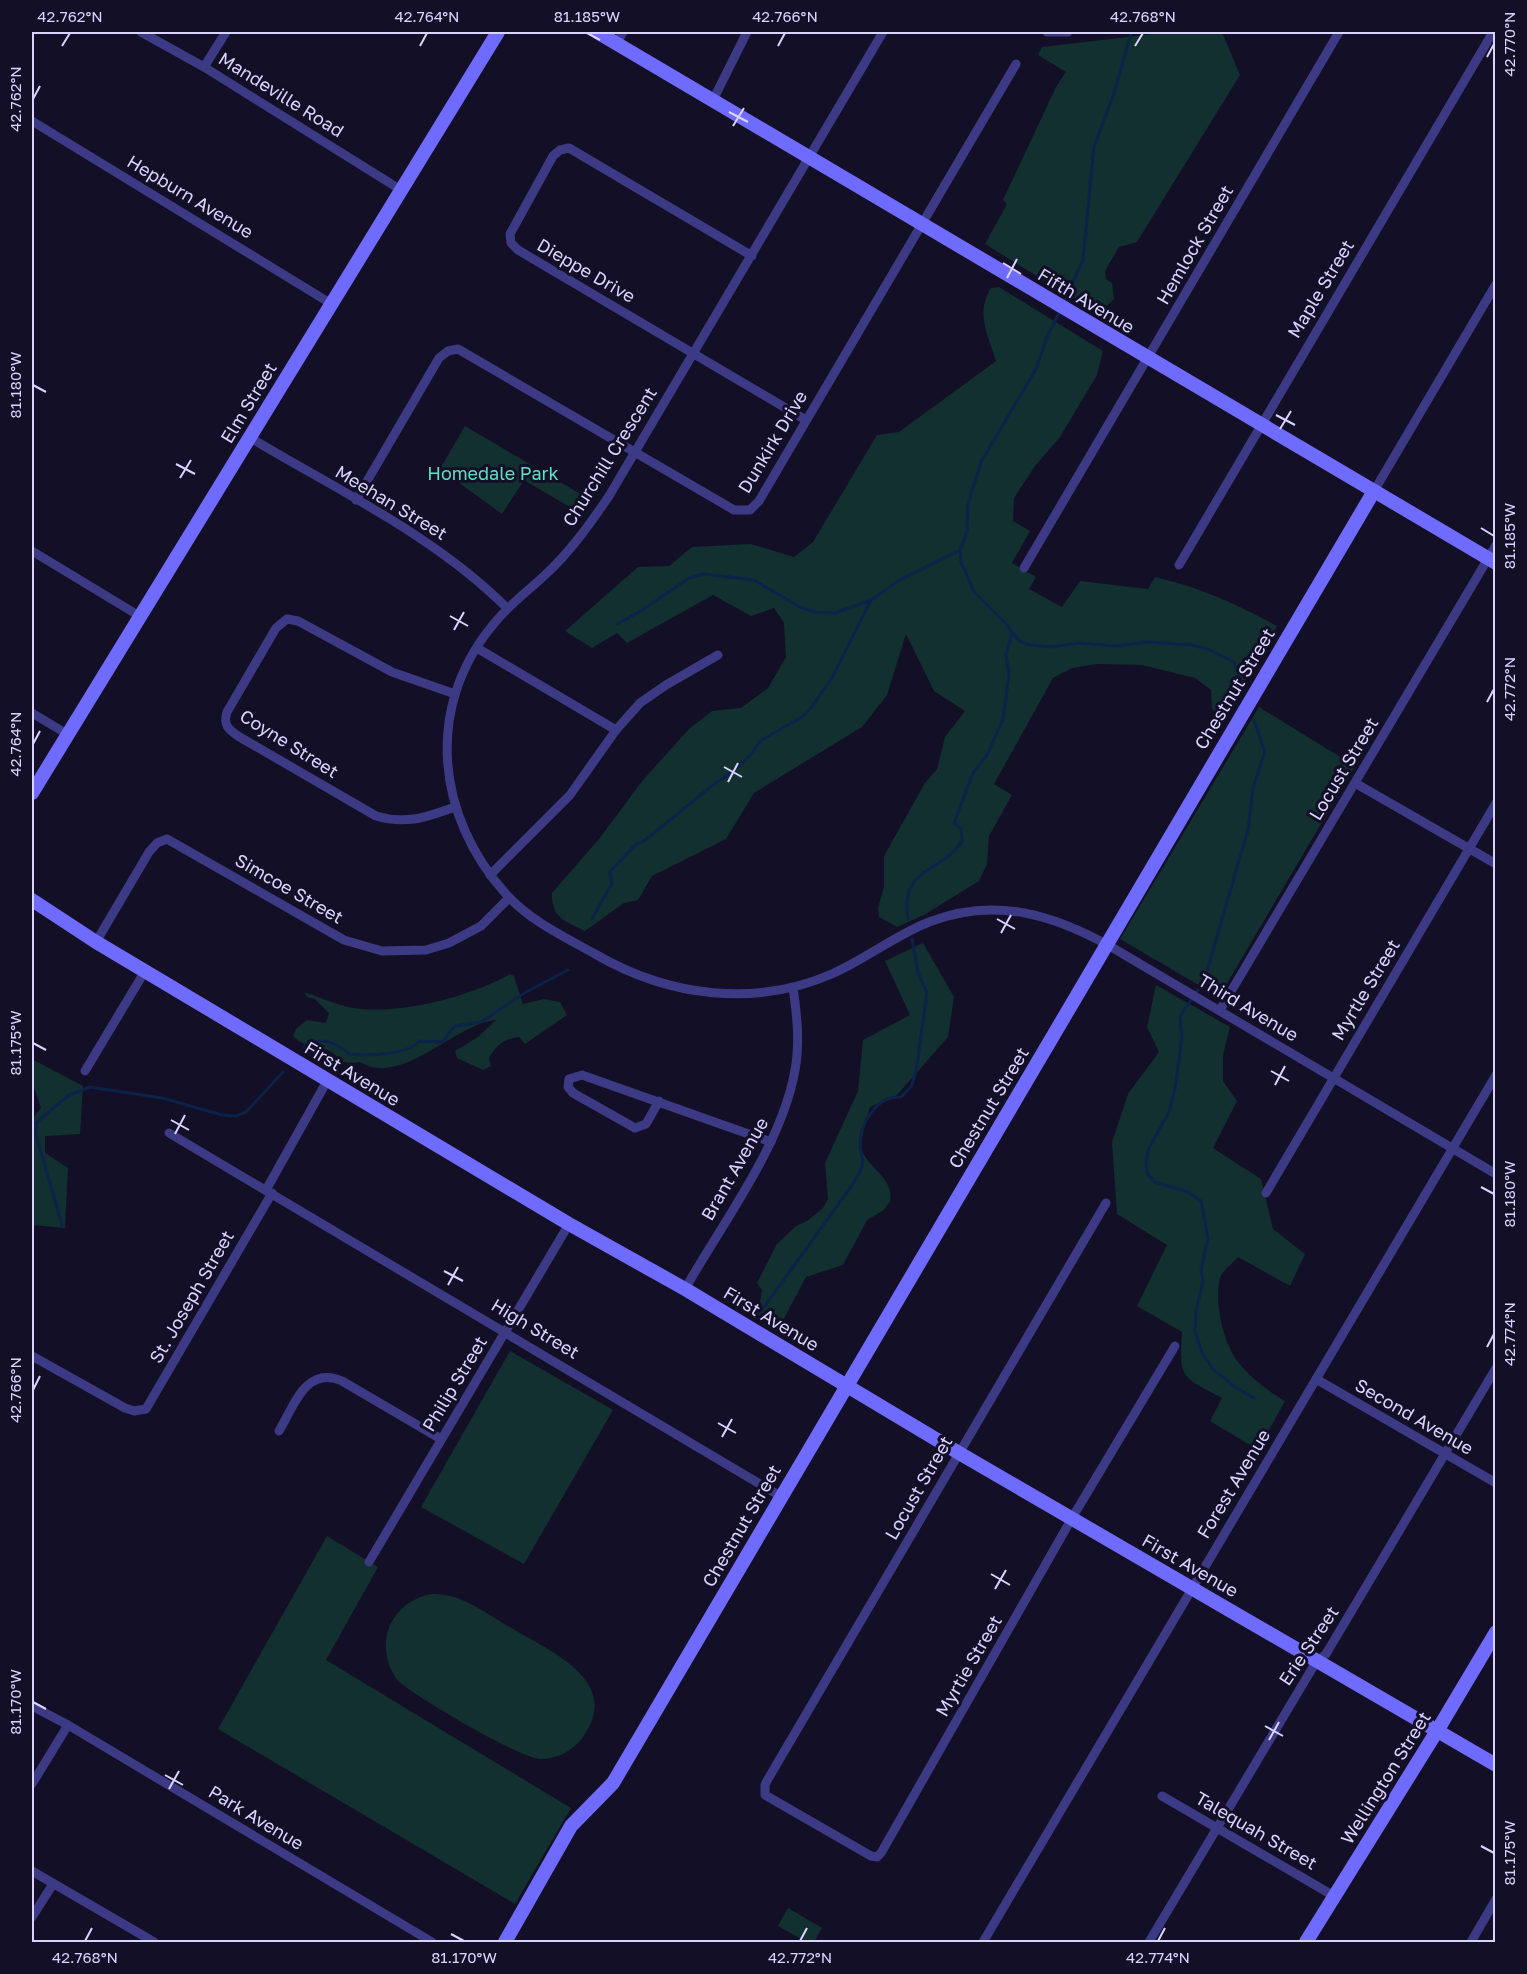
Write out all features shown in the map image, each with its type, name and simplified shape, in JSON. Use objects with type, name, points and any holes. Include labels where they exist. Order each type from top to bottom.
[{"type":"street","name":"Mandeville Road","points":[[141,32],[204,67],[401,190]]},
{"type":"street","points":[[204,67],[226,32]]},
{"type":"street","name":"Elm Street","points":[[32,793],[498,32]]},
{"type":"street","name":"Fifth Avenue","points":[[597,32],[620,37],[713,100],[1491,561]]},
{"type":"street","points":[[713,100],[747,32]]},
{"type":"street","name":"Churchill Crescent","points":[[883,32],[609,496],[576,541],[545,575],[507,608],[477,648],[455,694],[446,755],[455,807],[475,855],[509,898],[534,918],[614,965],[656,982],[722,994],[762,993],[793,988],[835,972],[930,922],[978,911],[1014,911],[1043,916],[1074,927],[1106,944]]},
{"type":"street","points":[[1047,32],[1068,32]]},
{"type":"street","name":"Hemlock Street","points":[[1024,568],[1339,32]]},
{"type":"street","name":"Maple Street","points":[[1179,565],[1493,32]]},
{"type":"street","name":"Dunkirk Drive","points":[[356,500],[439,358],[445,352],[455,349],[466,352],[734,510],[747,512],[759,501],[1016,64]]},
{"type":"street","name":"Hepburn Avenue","points":[[32,121],[330,303]]},
{"type":"street","name":"Dieppe Drive","points":[[752,256],[575,150],[564,148],[553,156],[512,228],[510,238],[513,246],[806,420]]},
{"type":"street","name":"Chestnut Street","points":[[506,1942],[564,1837],[613,1783],[1496,284]]},
{"type":"street","name":"Meehan Street","points":[[249,437],[356,500],[461,566],[507,608]]},
{"type":"street","name":"Locust Street","points":[[1220,1010],[1491,561],[1496,544]]},
{"type":"street","points":[[32,551],[141,617]]},
{"type":"street","name":"Coyne Street","points":[[455,694],[392,672],[298,621],[287,619],[276,628],[229,708],[225,721],[227,728],[238,736],[376,816],[412,821],[455,807]]},
{"type":"street","points":[[477,648],[616,730]]},
{"type":"street","points":[[490,874],[570,795],[616,730],[652,693],[718,655]]},
{"type":"street","points":[[32,713],[67,734]]},
{"type":"street","points":[[1355,783],[1496,864]]},
{"type":"street","name":"Myrtle Street","points":[[1266,1193],[1496,803]]},
{"type":"street","name":"Simcoe Street","points":[[96,942],[149,852],[157,843],[167,839],[344,940],[382,951],[426,950],[449,944],[481,926],[509,898]]},
{"type":"street","name":"First Avenue","points":[[32,900],[96,942],[569,1224],[684,1289],[958,1453],[1496,1765]]},
{"type":"street","name":"Third Avenue","points":[[1106,944],[1496,1174]]},
{"type":"street","points":[[85,1071],[145,971]]},
{"type":"street","name":"Brant Avenue","points":[[684,1289],[771,1142],[781,1121],[795,1068],[797,1022],[793,988]]},
{"type":"street","points":[[659,1101],[646,1124],[635,1128],[573,1093],[568,1087],[569,1079],[582,1075],[659,1101],[771,1142]]},
{"type":"street","name":"Forest Avenue","points":[[983,1942],[1496,1075]]},
{"type":"street","name":"St. Joseph Street","points":[[32,1356],[125,1408],[138,1411],[147,1408],[269,1191],[327,1080]]},
{"type":"street","name":"High Street","points":[[169,1133],[506,1331],[780,1496]]},
{"type":"street","name":"Locust Street","points":[[884,1847],[877,1857],[871,1856],[769,1798],[764,1792],[768,1779],[1106,1203]]},
{"type":"street","name":"Philip Street","points":[[369,1562],[569,1224]]},
{"type":"street","name":"Myrtie Street","points":[[884,1847],[1072,1518],[1174,1346]]},
{"type":"street","name":"Erie Street","points":[[1149,1942],[1316,1662],[1326,1654],[1496,1368]]},
{"type":"street","points":[[279,1431],[304,1388],[316,1378],[326,1377],[342,1382],[441,1439]]},
{"type":"street","name":"Second Avenue","points":[[1316,1379],[1496,1483]]},
{"type":"street","name":"Wellington Street","points":[[1306,1942],[1496,1632]]},
{"type":"street","name":"Park Avenue","points":[[32,1706],[68,1725],[432,1942]]},
{"type":"street","points":[[32,1784],[68,1725]]},
{"type":"street","name":"Talequah Street","points":[[1162,1796],[1334,1896]]},
{"type":"street","points":[[32,1871],[154,1942]]},
{"type":"street","points":[[32,1917],[52,1884]]},
{"type":"street","points":[[1471,1942],[1496,1899]]},
{"type":"green space","points":[[1170,32],[1222,32],[1240,75],[1137,242],[1119,247],[1105,271],[1106,279],[1112,283],[1114,299],[1098,314],[985,244],[1007,204],[1003,200],[1056,87],[1066,72],[1038,55],[1042,47]]},
{"type":"green space","points":[[999,287],[1103,351],[1097,375],[1060,437],[1035,466],[1014,498],[1013,521],[1030,531],[1012,563],[1036,577],[1029,589],[1062,607],[1080,581],[1148,589],[1155,577],[1218,597],[1277,626],[1222,718],[1212,709],[1211,690],[1195,678],[1142,665],[1097,664],[1072,668],[1053,678],[994,784],[1012,795],[989,836],[987,864],[979,881],[924,915],[897,927],[879,917],[878,908],[884,887],[884,856],[925,783],[937,769],[945,737],[965,711],[934,691],[906,634],[887,695],[862,727],[754,793],[726,839],[652,876],[638,900],[624,903],[585,931],[561,918],[554,908],[552,893],[599,839],[643,780],[689,729],[712,711],[741,708],[768,688],[786,657],[784,623],[774,608],[751,616],[713,595],[627,643],[617,633],[592,648],[565,631],[638,567],[669,566],[692,547],[751,544],[794,557],[813,542],[877,435],[899,432],[996,361],[983,315],[986,297],[991,288]]},
{"type":"green space","name":"Homedale Park","points":[[465,426],[589,499],[578,512],[524,480],[502,514],[440,469]]},
{"type":"green space","points":[[1259,707],[1355,766],[1219,997],[1120,939]]},
{"type":"green space","points":[[923,943],[954,997],[948,1037],[897,1095],[870,1107],[863,1133],[862,1149],[868,1161],[888,1185],[890,1201],[884,1210],[867,1220],[843,1265],[806,1277],[779,1328],[758,1315],[762,1290],[757,1283],[777,1244],[796,1226],[807,1221],[823,1208],[828,1199],[825,1163],[858,1091],[863,1040],[910,1015],[885,961]]},
{"type":"green space","points":[[510,974],[514,976],[523,1004],[544,999],[560,1002],[567,1015],[525,1044],[519,1037],[501,1043],[489,1058],[491,1066],[483,1070],[457,1058],[455,1051],[478,1037],[496,1020],[464,1031],[411,1061],[393,1067],[376,1068],[360,1062],[343,1061],[330,1051],[305,1044],[293,1036],[296,1029],[307,1020],[326,1023],[329,1013],[315,999],[307,997],[304,992],[340,1005],[380,1010],[458,996]]},
{"type":"green space","points":[[1156,985],[1230,1027],[1223,1055],[1223,1081],[1237,1101],[1213,1148],[1261,1179],[1273,1229],[1305,1254],[1290,1286],[1238,1257],[1220,1278],[1218,1299],[1221,1322],[1233,1355],[1244,1369],[1266,1389],[1285,1401],[1258,1450],[1210,1421],[1222,1398],[1198,1385],[1186,1375],[1181,1359],[1182,1332],[1137,1306],[1167,1245],[1117,1214],[1112,1142],[1128,1094],[1159,1052],[1147,1027]]},
{"type":"green space","points":[[32,1059],[83,1086],[80,1134],[45,1136],[45,1153],[68,1168],[65,1228],[32,1225],[32,1119],[41,1108],[32,1082]]},
{"type":"green space","points":[[510,1351],[613,1410],[524,1564],[421,1507]]},
{"type":"green space","points":[[327,1536],[378,1567],[326,1660],[571,1808],[515,1904],[218,1729]]},
{"type":"green space","points":[[431,1594],[453,1597],[474,1606],[545,1647],[577,1670],[588,1684],[594,1700],[593,1717],[579,1742],[564,1753],[552,1758],[540,1759],[529,1756],[467,1725],[397,1680],[386,1653],[389,1627],[395,1616],[405,1606]]},
{"type":"green space","points":[[788,1908],[822,1928],[814,1942],[807,1942],[778,1926]]},
{"type":"waterway","points":[[1064,302],[1083,260],[1094,146],[1113,97],[1131,33]]},
{"type":"waterway","points":[[1060,311],[1046,339],[1036,369],[981,462],[968,504],[967,532],[960,550],[961,562],[974,592],[1007,625],[1019,641],[1030,645],[1051,647],[1079,643],[1115,646],[1149,642],[1191,645],[1208,649],[1234,662],[1244,689]]},
{"type":"waterway","points":[[617,624],[641,611],[689,578],[704,574],[754,580],[800,607],[815,612],[835,613],[871,600],[898,581],[960,550]]},
{"type":"waterway","points":[[592,919],[612,883],[610,872],[636,844],[644,841],[727,776],[750,756],[760,741],[802,717],[810,709],[832,678],[871,600]]},
{"type":"waterway","points":[[908,919],[907,902],[910,889],[916,879],[954,851],[962,841],[961,829],[954,823],[973,773],[987,755],[1003,719],[1009,674],[1006,655],[1012,633]]},
{"type":"waterway","points":[[1254,720],[1265,752],[1253,788],[1248,830],[1204,981],[1180,1016],[1182,1037],[1175,1089],[1169,1112],[1148,1150],[1146,1163],[1147,1173],[1155,1182],[1188,1192],[1201,1201],[1208,1239],[1201,1269],[1203,1281],[1196,1311],[1195,1331],[1202,1353],[1213,1369],[1235,1387],[1254,1398]]},
{"type":"waterway","points":[[759,1314],[860,1173],[863,1161],[860,1138],[871,1113],[884,1101],[901,1097],[911,1087],[916,1072],[927,992],[918,973],[912,939]]},
{"type":"waterway","points":[[304,1048],[322,1041],[333,1043],[349,1054],[366,1055],[397,1052],[414,1046],[419,1041],[442,1042],[455,1026],[481,1022],[526,992],[568,970]]},
{"type":"waterway","points":[[62,1225],[36,1135],[36,1123],[69,1095],[90,1087],[162,1098],[222,1115],[236,1116],[246,1112],[283,1072]]}]
